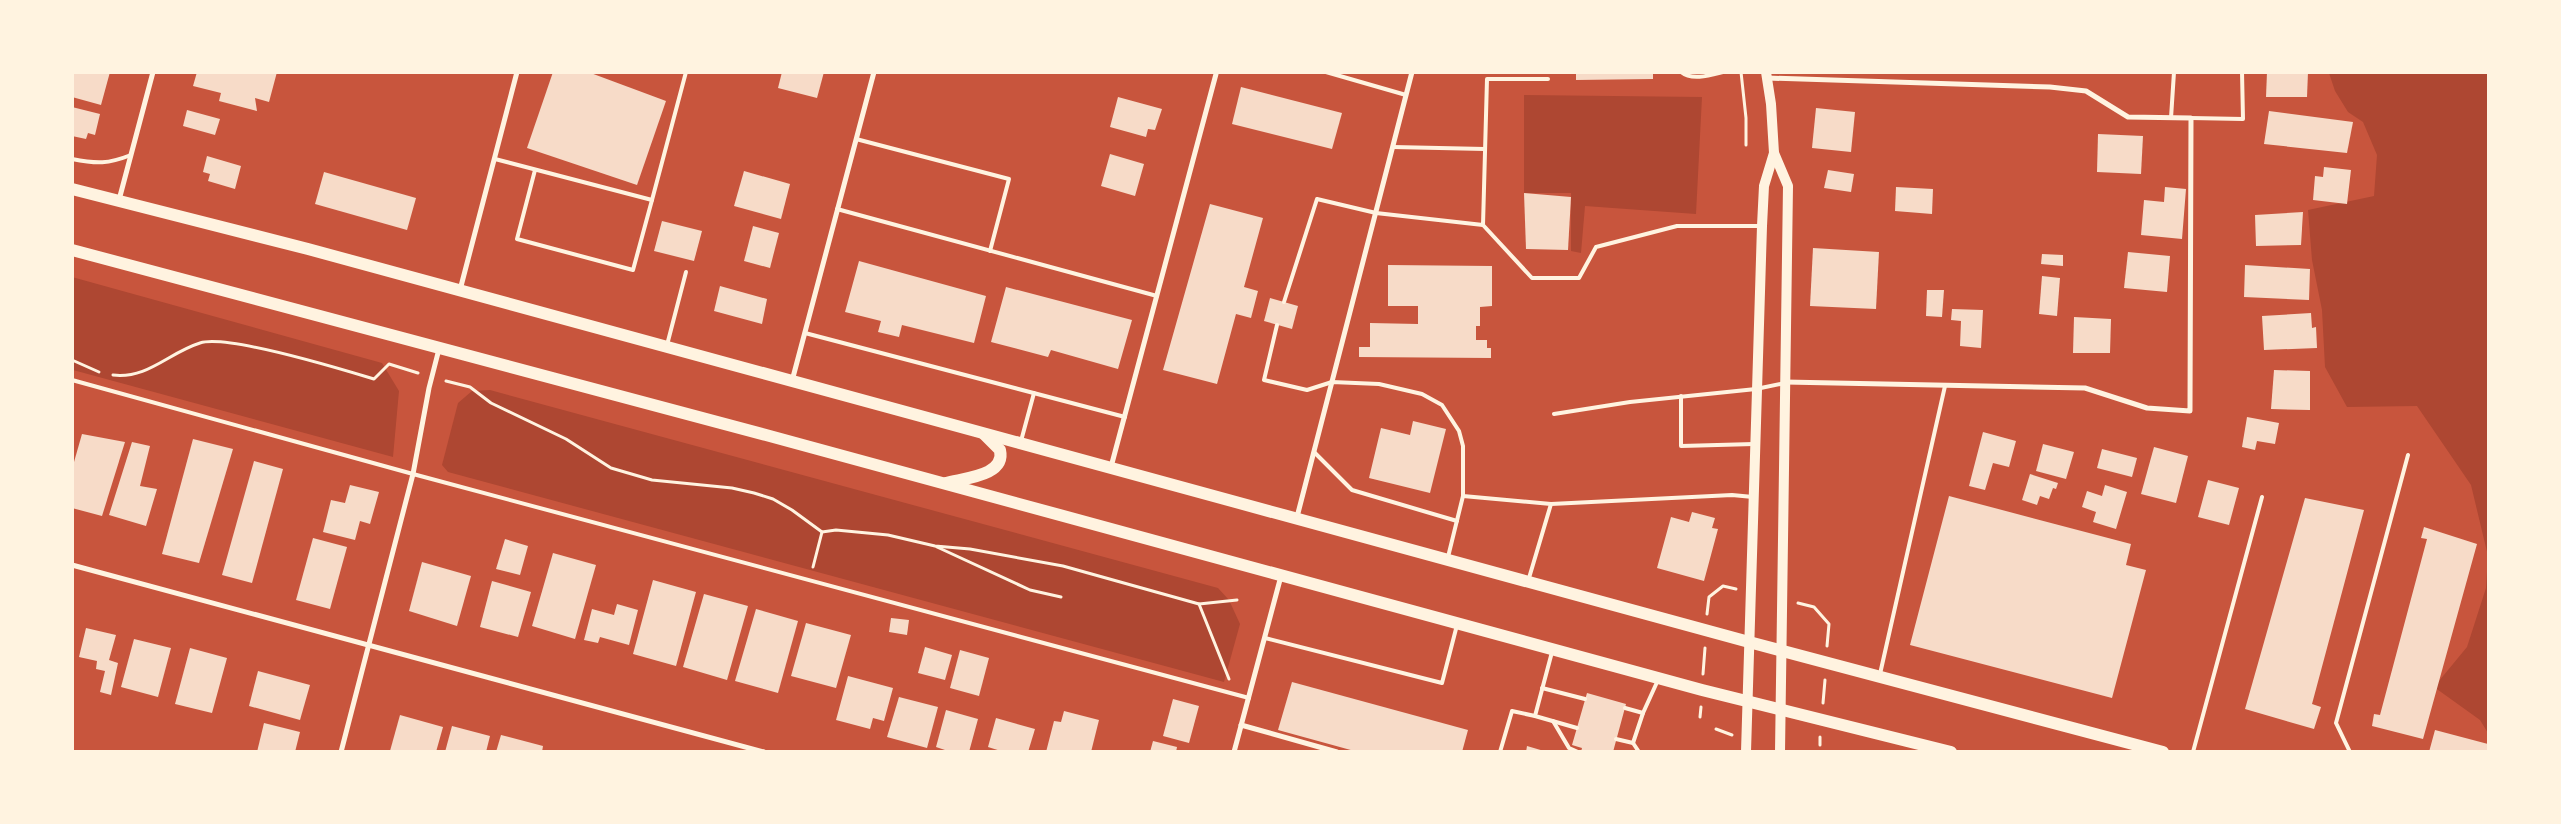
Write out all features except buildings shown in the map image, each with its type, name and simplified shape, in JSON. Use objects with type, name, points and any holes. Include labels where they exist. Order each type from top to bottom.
[{"type":"main road","points":[[1767,75],[1774,154],[1788,186],[1780,752]]},
{"type":"main road","points":[[1746,752],[1762,226],[1764,186],[1774,154]]},
{"type":"main road","points":[[72,189],[460,291],[1527,582],[2163,752]]},
{"type":"main road","points":[[72,250],[944,483],[1659,679],[1912,744],[1951,752]]},
{"type":"main road","points":[[944,483],[984,473],[997,467],[1001,461],[1000,450],[982,432]]},
{"type":"street","points":[[118,202],[153,72]]},
{"type":"street","points":[[460,291],[518,72]]},
{"type":"street","points":[[792,381],[874,72]]},
{"type":"street","points":[[1297,519],[1412,72]]},
{"type":"street","points":[[1111,468],[1215,73]]},
{"type":"street","points":[[1767,75],[2050,87],[2086,92],[2128,117],[2191,118],[2190,411],[2148,408],[2085,388],[1786,382]]},
{"type":"street","points":[[341,752],[413,474],[429,388],[440,349]]},
{"type":"street","points":[[72,565],[764,752]]},
{"type":"street","points":[[1234,752],[1282,575]]},
{"type":"street","points":[[1242,725],[1337,752]]},
{"type":"lane","points":[[535,170],[517,238],[633,270],[686,72]]},
{"type":"lane","points":[[1326,72],[1406,95]]},
{"type":"lane","points":[[1681,72],[1684,75],[1704,77],[1724,72]]},
{"type":"lane","points":[[2172,118],[2174,72]]},
{"type":"lane","points":[[2191,118],[2242,119],[2242,72]]},
{"type":"lane","points":[[1483,225],[1487,79],[1548,79]]},
{"type":"lane","points":[[856,139],[1009,179],[990,251]]},
{"type":"lane","points":[[1393,147],[1485,149]]},
{"type":"lane","points":[[72,159],[96,164],[114,162],[131,155]]},
{"type":"lane","points":[[495,159],[652,200]]},
{"type":"lane","points":[[1284,302],[1318,199],[1376,214],[1483,225],[1532,278],[1579,278],[1596,246],[1677,226],[1762,226]]},
{"type":"lane","points":[[838,209],[1157,296]]},
{"type":"lane","points":[[666,347],[686,272]]},
{"type":"lane","points":[[1278,325],[1264,380],[1307,390],[1332,382],[1379,384],[1422,394],[1442,404],[1459,431],[1463,446],[1463,496],[1448,560]]},
{"type":"lane","points":[[805,333],[1124,417]]},
{"type":"lane","points":[[72,380],[413,474],[1249,698]]},
{"type":"lane","points":[[1554,414],[1630,402],[1756,389],[1786,382]]},
{"type":"lane","points":[[1880,676],[1945,386]]},
{"type":"lane","points":[[1020,443],[1034,393]]},
{"type":"lane","points":[[1681,396],[1681,446],[1754,444]]},
{"type":"lane","points":[[1314,452],[1352,490],[1457,521]]},
{"type":"lane","points":[[2350,752],[2336,723],[2408,455]]},
{"type":"lane","points":[[1463,496],[1551,504],[1732,496],[1753,497]]},
{"type":"lane","points":[[2193,752],[2262,497]]},
{"type":"lane","points":[[1527,582],[1551,504]]},
{"type":"lane","points":[[1265,638],[1442,683],[1458,624]]},
{"type":"lane","points":[[1535,716],[1553,650]]},
{"type":"lane","points":[[1633,743],[1643,713],[1659,679]]},
{"type":"lane","points":[[1542,688],[1585,699]]},
{"type":"lane","points":[[1624,708],[1643,713]]},
{"type":"lane","points":[[1500,752],[1512,710],[1577,728]]},
{"type":"lane","points":[[1553,721],[1569,748],[1578,752]]},
{"type":"lane","points":[[1616,739],[1633,743],[1639,752]]},
{"type":"path","points":[[1741,72],[1746,118],[1746,145]]},
{"type":"path","points":[[72,360],[107,375],[141,374],[200,342],[226,340],[374,379],[389,364]]},
{"type":"path","points":[[470,387],[491,403],[566,439],[611,468],[652,480],[732,488],[754,493],[773,499],[822,532],[836,530],[888,535],[935,546],[970,549],[1063,566],[1199,604],[1237,600]]},
{"type":"path","points":[[810,579],[822,532]]},
{"type":"path","points":[[935,546],[1030,590],[1061,597]]},
{"type":"path","points":[[1199,604],[1235,693]]},
{"type":"shaded area","points":[[2329,73],[2488,73],[2488,556],[2471,485],[2417,406],[2347,407],[2325,367],[2322,310],[2312,260],[2308,210],[2374,196],[2377,155],[2363,122],[2348,112],[2335,91]]},
{"type":"shaded area","points":[[1524,95],[1702,97],[1696,214],[1585,206],[1581,253],[1571,251],[1571,193],[1524,193]]},
{"type":"shaded area","points":[[72,277],[382,363],[399,391],[393,457],[73,370]]},
{"type":"shaded area","points":[[490,390],[1218,588],[1229,600],[1240,624],[1224,682],[448,472],[442,465],[458,403],[472,391]]},
{"type":"shaded area","points":[[2488,556],[2488,733],[2480,720],[2434,687],[2467,647],[2486,588]]}]
